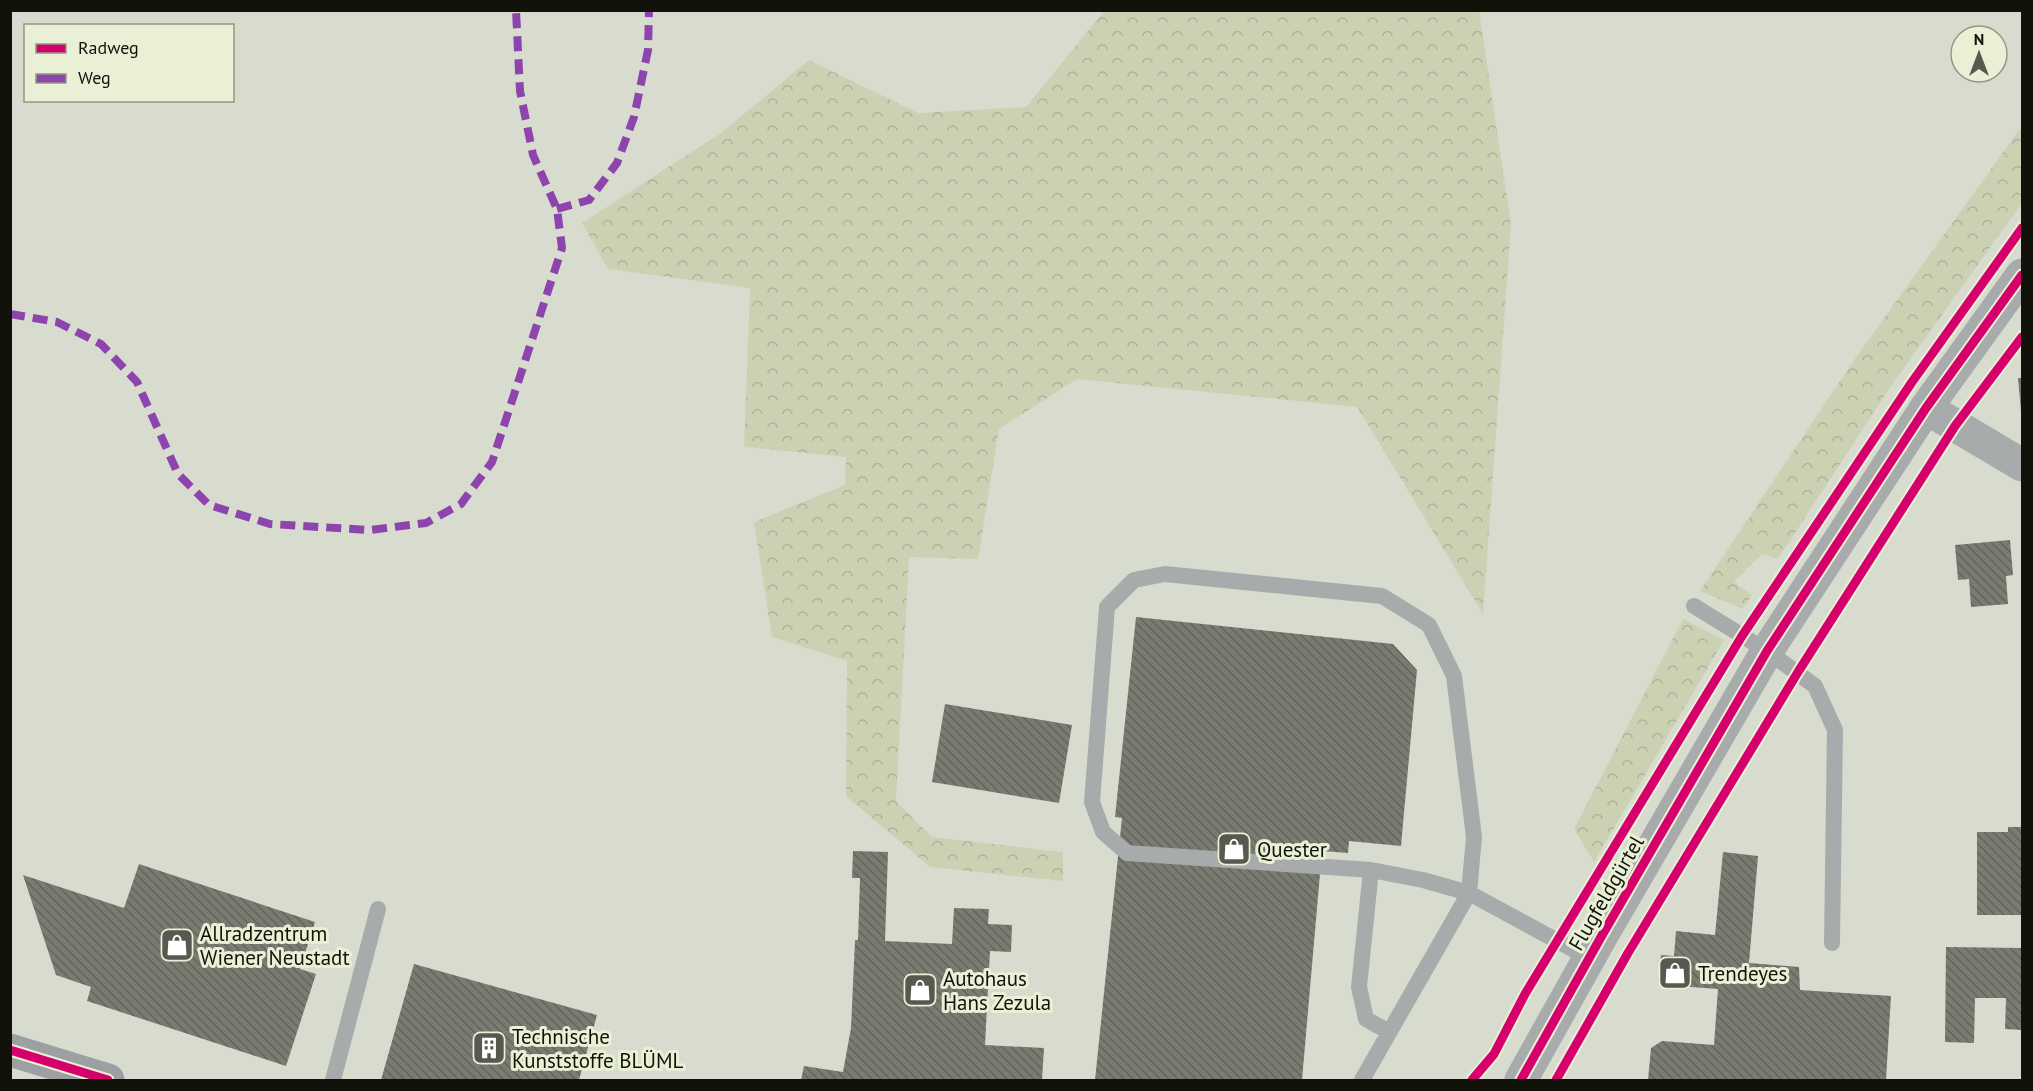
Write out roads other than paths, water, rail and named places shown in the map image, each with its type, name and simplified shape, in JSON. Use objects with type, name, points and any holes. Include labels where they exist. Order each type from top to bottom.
[{"type":"main road","points":[[10,1050],[108,1080]]},
{"type":"street","name":"Flugfeldgürtel","points":[[1521,1080],[1767,651],[1926,408],[2022,275]]},
{"type":"street","points":[[1926,408],[2022,465]]},
{"type":"lane","points":[[1362,1080],[1469,893],[1474,837],[1454,676],[1429,625],[1382,596],[1166,574],[1134,580],[1107,607],[1092,802],[1103,832],[1127,853],[1371,870],[1423,880],[1469,893],[1589,958]]},
{"type":"lane","points":[[1694,606],[1767,651],[1815,686],[1835,730],[1832,943]]},
{"type":"lane","points":[[1371,870],[1359,987],[1366,1019],[1389,1032]]},
{"type":"lane","points":[[333,1080],[378,909]]},
{"type":"place","name":"Quester","points":[[1234,849]]},
{"type":"place","name":"Allradzentrum Wiener Neustadt","points":[[177,945]]},
{"type":"place","name":"Trendeyes","points":[[1675,973]]},
{"type":"place","name":"Autohaus Hans Zezula","points":[[920,990]]},
{"type":"place","name":"Technische Kunststoffe BLÜML","points":[[489,1048]]}]
